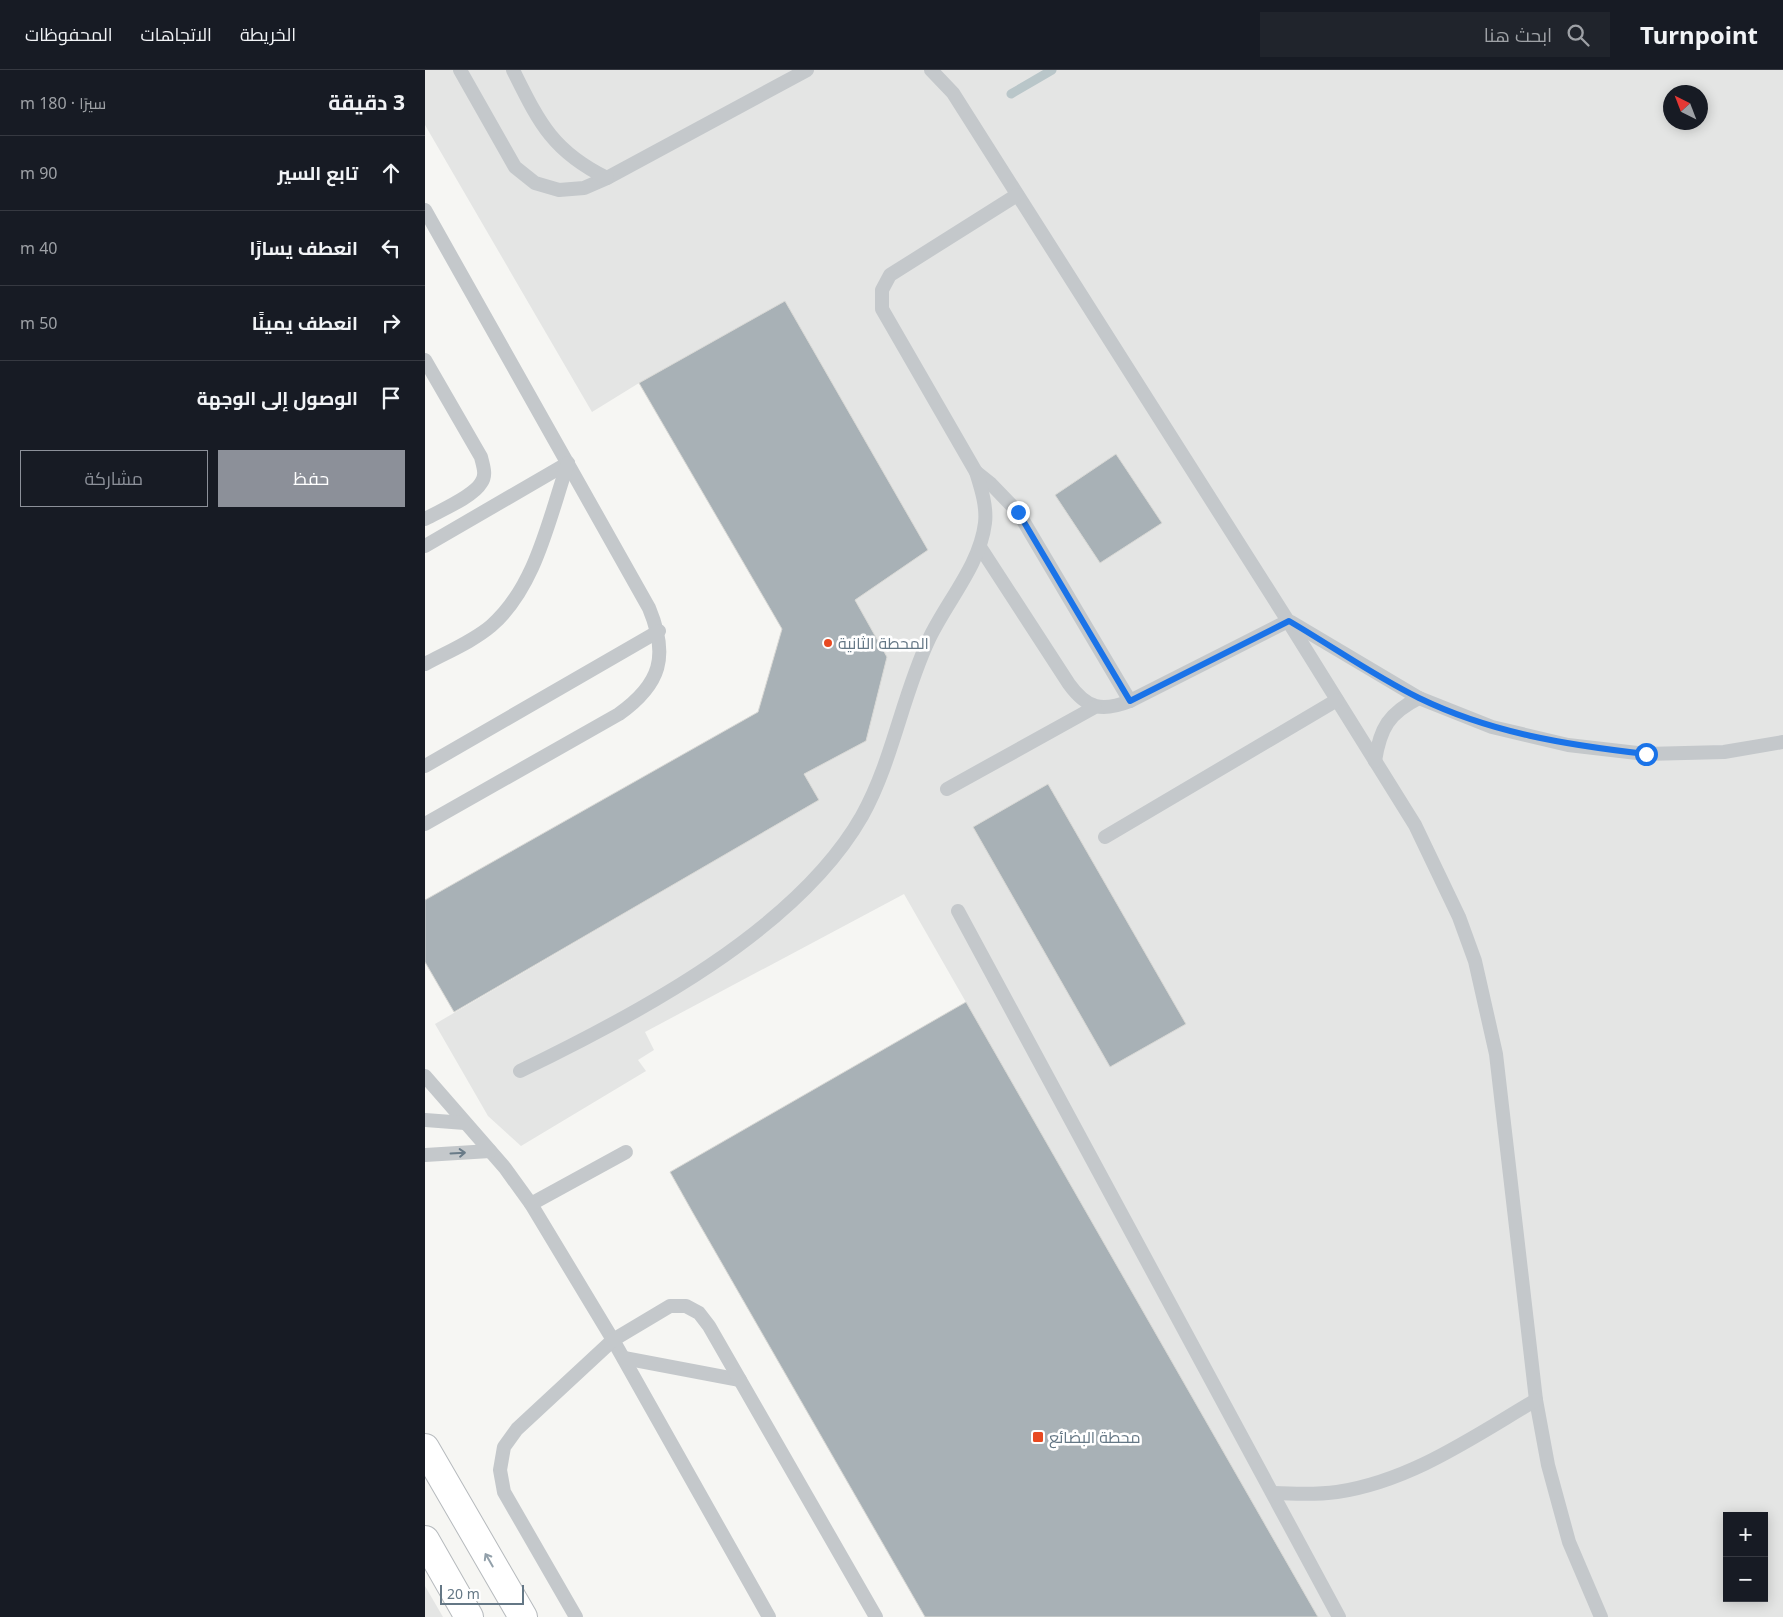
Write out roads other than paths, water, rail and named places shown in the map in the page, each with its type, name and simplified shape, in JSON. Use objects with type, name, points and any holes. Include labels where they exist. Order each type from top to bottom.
[{"type":"highway","points":[[425,1448],[523,1617]]},
{"type":"highway","points":[[425,1540],[469,1617]]},
{"type":"lane","points":[[460,70],[515,168],[535,183],[559,190],[584,188],[607,178],[807,70]]},
{"type":"lane","points":[[513,70],[548,134],[565,152],[584,167],[607,178]]},
{"type":"lane","points":[[931,70],[953,93],[1289,621],[1415,825],[1439,870],[1475,961],[1487,1007],[1496,1054],[1536,1400],[1549,1465],[1569,1542],[1601,1617]]},
{"type":"lane","points":[[520,1071],[582,1041],[675,987],[771,920],[822,872],[843,845],[878,785],[890,753],[913,676],[929,640],[980,547],[985,522],[983,496],[976,472],[882,309],[882,290],[890,275],[1017,195]]},
{"type":"lane","points":[[425,210],[649,608],[659,631],[660,656],[653,680],[639,700],[619,714],[425,824]]},
{"type":"lane","points":[[425,360],[481,457],[485,470],[481,484],[471,493],[425,519]]},
{"type":"lane","points":[[425,546],[568,463]]},
{"type":"lane","points":[[425,664],[490,627],[507,610],[521,591],[532,570],[568,463]]},
{"type":"lane","points":[[976,472],[1005,497],[1018,512],[1130,701]]},
{"type":"lane","points":[[980,547],[1079,699],[1095,707],[1113,708],[1130,701],[1289,621]]},
{"type":"lane","points":[[1289,621],[1419,698],[1492,727],[1568,745],[1646,754],[1724,752],[1783,742]]},
{"type":"lane","points":[[425,766],[659,631]]},
{"type":"lane","points":[[1375,761],[1378,741],[1387,722],[1401,707],[1419,698]]},
{"type":"lane","points":[[1105,837],[1337,700]]},
{"type":"lane","points":[[947,789],[1095,707]]},
{"type":"lane","points":[[958,911],[1339,1617]]},
{"type":"lane","points":[[425,1076],[490,1151],[531,1204],[624,1358],[769,1617]]},
{"type":"lane","points":[[425,1120],[465,1123]]},
{"type":"lane","points":[[425,1154],[490,1151]]},
{"type":"lane","points":[[531,1204],[626,1152]]},
{"type":"lane","points":[[576,1617],[504,1492],[500,1470],[504,1447],[517,1429],[613,1340],[670,1306],[686,1306],[699,1313],[709,1326],[876,1617]]},
{"type":"lane","points":[[624,1358],[740,1380]]},
{"type":"lane","points":[[1273,1493],[1337,1492],[1369,1485],[1401,1474],[1431,1461],[1536,1400]]},
{"type":"waterway","points":[[1011,94],[1052,70]]},
{"type":"place","name":"المحطة الثانية","points":[[828,643]]},
{"type":"place","name":"محطة البضائع","points":[[1038,1437]]}]
